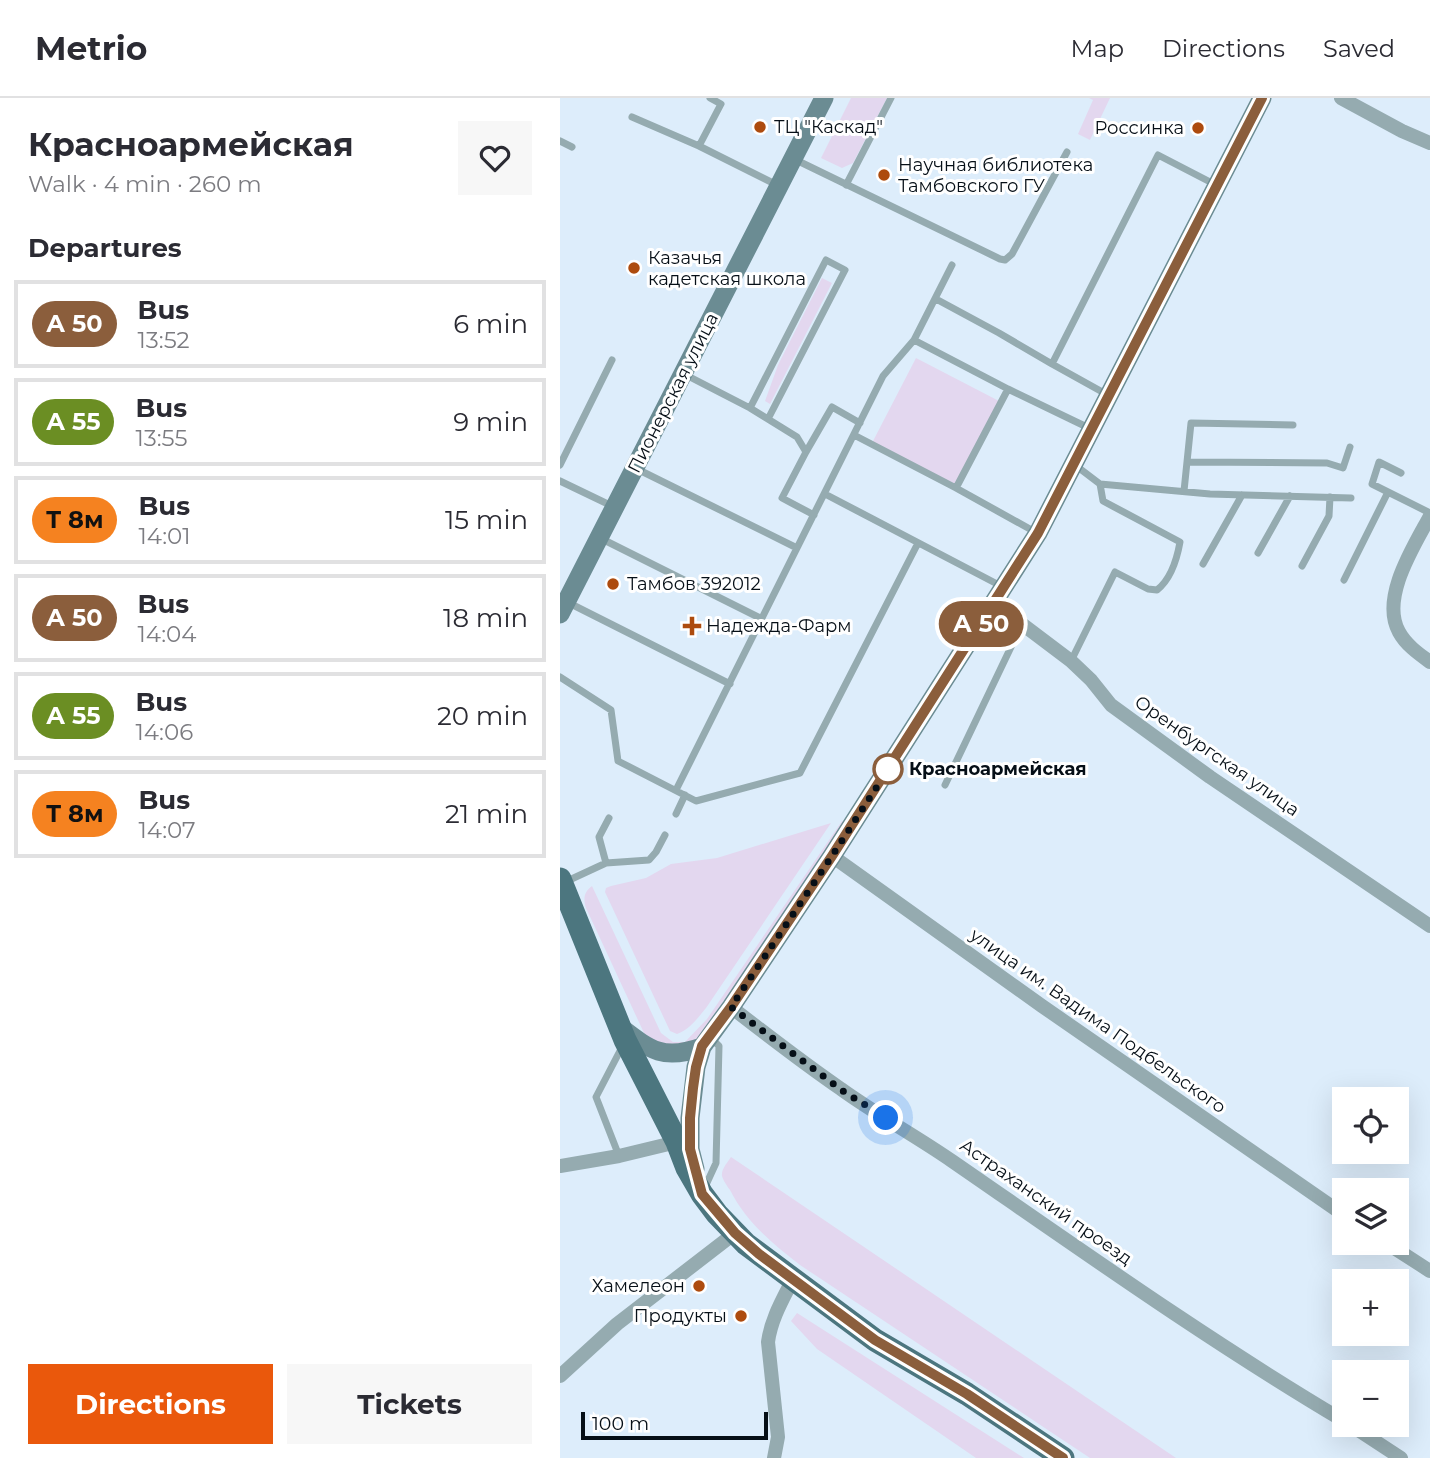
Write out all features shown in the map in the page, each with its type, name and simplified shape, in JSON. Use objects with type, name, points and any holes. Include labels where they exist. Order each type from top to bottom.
[{"type":"main road","points":[[561,881],[622,1033],[688,1168],[702,1194],[735,1233],[875,1340],[967,1394],[1063,1458]]},
{"type":"street","name":"Пионерская улица","points":[[563,608],[824,98]]},
{"type":"street","points":[[702,1194],[690,1149],[690,1118],[696,1067],[706,1042],[832,856],[1038,533],[1262,98]]},
{"type":"street","points":[[1341,98],[1430,143]]},
{"type":"street","points":[[1430,514],[1402,571],[1395,598],[1394,617],[1403,639],[1430,662]]},
{"type":"street","name":"Оренбургская улица","points":[[999,596],[1022,624],[1071,661],[1111,705],[1210,777],[1430,926]]},
{"type":"street","name":"улица им. Вадима Подбельского","points":[[832,856],[1042,1006],[1332,1207]]},
{"type":"street","name":"Астраханский проезд","points":[[731,1007],[843,1091],[929,1144],[1167,1311],[1332,1415]]},
{"type":"street","points":[[622,1033],[663,1054],[686,1053],[706,1042]]},
{"type":"street","points":[[560,1166],[677,1142]]},
{"type":"street","points":[[560,1376],[617,1324],[735,1233]]},
{"type":"street","points":[[1405,1255],[1430,1271]]},
{"type":"street","points":[[774,1458],[778,1437],[768,1342],[773,1319],[793,1279]]},
{"type":"street","points":[[1365,1437],[1385,1453],[1401,1458]]},
{"type":"lane","points":[[699,146],[721,104],[710,98]]},
{"type":"lane","points":[[846,184],[891,98]]},
{"type":"lane","points":[[632,117],[699,146],[779,186]]},
{"type":"lane","points":[[560,141],[572,147]]},
{"type":"lane","points":[[793,158],[962,242],[1005,260],[1012,254],[1067,152]]},
{"type":"lane","points":[[1052,364],[1158,155],[1217,186]]},
{"type":"lane","points":[[750,408],[825,260],[845,270],[768,419]]},
{"type":"lane","points":[[676,790],[883,376],[914,340],[952,265]]},
{"type":"lane","points":[[936,299],[1109,395]]},
{"type":"lane","points":[[914,340],[1091,429]]},
{"type":"lane","points":[[560,465],[612,360]]},
{"type":"lane","points":[[683,374],[750,408],[797,437],[806,452]]},
{"type":"lane","points":[[956,488],[1007,389]]},
{"type":"lane","points":[[814,515],[782,498],[832,407],[860,423]]},
{"type":"lane","points":[[1184,491],[1191,423],[1293,425]]},
{"type":"lane","points":[[854,435],[1038,533]]},
{"type":"lane","points":[[1188,462],[1327,463],[1343,468],[1350,447]]},
{"type":"lane","points":[[1401,473],[1379,462],[1372,484],[1430,514]]},
{"type":"lane","points":[[1074,463],[1100,484],[1242,495],[1351,498]]},
{"type":"lane","points":[[635,468],[797,548]]},
{"type":"lane","points":[[560,481],[615,508]]},
{"type":"lane","points":[[1071,661],[1115,572],[1148,589],[1157,590],[1165,584],[1178,555],[1180,542],[1103,501],[1100,484]]},
{"type":"lane","points":[[1344,580],[1388,492]]},
{"type":"lane","points":[[825,494],[918,543],[999,596]]},
{"type":"lane","points":[[1203,564],[1242,495]]},
{"type":"lane","points":[[1258,553],[1290,496]]},
{"type":"lane","points":[[1302,566],[1329,516],[1330,497]]},
{"type":"lane","points":[[599,538],[762,620]]},
{"type":"lane","points":[[560,677],[611,710],[618,761],[695,801],[800,773],[918,543]]},
{"type":"lane","points":[[563,608],[730,684]]},
{"type":"lane","points":[[945,785],[1022,624]]},
{"type":"lane","points":[[676,814],[685,795]]},
{"type":"lane","points":[[606,863],[599,837],[609,818]]},
{"type":"lane","points":[[561,881],[606,863],[649,860],[665,835]]},
{"type":"lane","points":[[618,1156],[596,1097],[622,1033]]},
{"type":"lane","points":[[702,1194],[716,1163],[719,1046],[706,1042]]},
{"type":"shaded area","points":[[851,98],[887,98],[853,163],[842,168],[821,158]]},
{"type":"shaded area","points":[[1089,98],[1110,98],[1090,140],[1078,134],[1093,100]]},
{"type":"shaded area","points":[[822,278],[832,283],[770,404],[765,401],[778,365]]},
{"type":"shaded area","points":[[916,358],[999,401],[954,485],[872,443]]},
{"type":"shaded area","points":[[842,821],[845,823],[699,1037],[693,1042],[660,1046],[644,1033],[586,908],[585,896],[589,888],[592,886],[661,1033],[673,1042],[685,1042],[707,1019]]},
{"type":"shaded area","points":[[831,823],[706,1008],[686,1029],[677,1034],[670,1031],[605,892],[606,888],[646,878],[671,864],[717,858]]},
{"type":"shaded area","points":[[731,1157],[1176,1458],[1090,1458],[800,1265],[761,1232],[736,1202],[722,1176]]},
{"type":"shaded area","points":[[797,1313],[1024,1458],[976,1458],[817,1349],[791,1321]]},
{"type":"bus line","points":[[1063,1458],[967,1394],[875,1340],[746,1244],[717,1214],[702,1194],[690,1149],[690,1118],[696,1067],[702,1046],[832,856],[1038,533],[1262,98]]},
{"type":"place","name":"ТЦ \"Каскад\"","points":[[760,127]]},
{"type":"place","name":"Россинка","points":[[1198,128]]},
{"type":"place","name":"Научная библиотека Тамбовского ГУ","points":[[884,175]]},
{"type":"place","name":"Казачья кадетская школа","points":[[634,268]]},
{"type":"place","name":"Тамбов 392012","points":[[613,584]]},
{"type":"place","name":"Надежда-Фарм","points":[[692,626]]},
{"type":"place","name":"Красноармейская","points":[[888,769]]},
{"type":"place","name":"Хамелеон","points":[[699,1286]]},
{"type":"place","name":"Продукты","points":[[741,1316]]},
{"type":"route","points":[[886,1118],[843,1091],[731,1007],[891,765],[888,769]]}]
